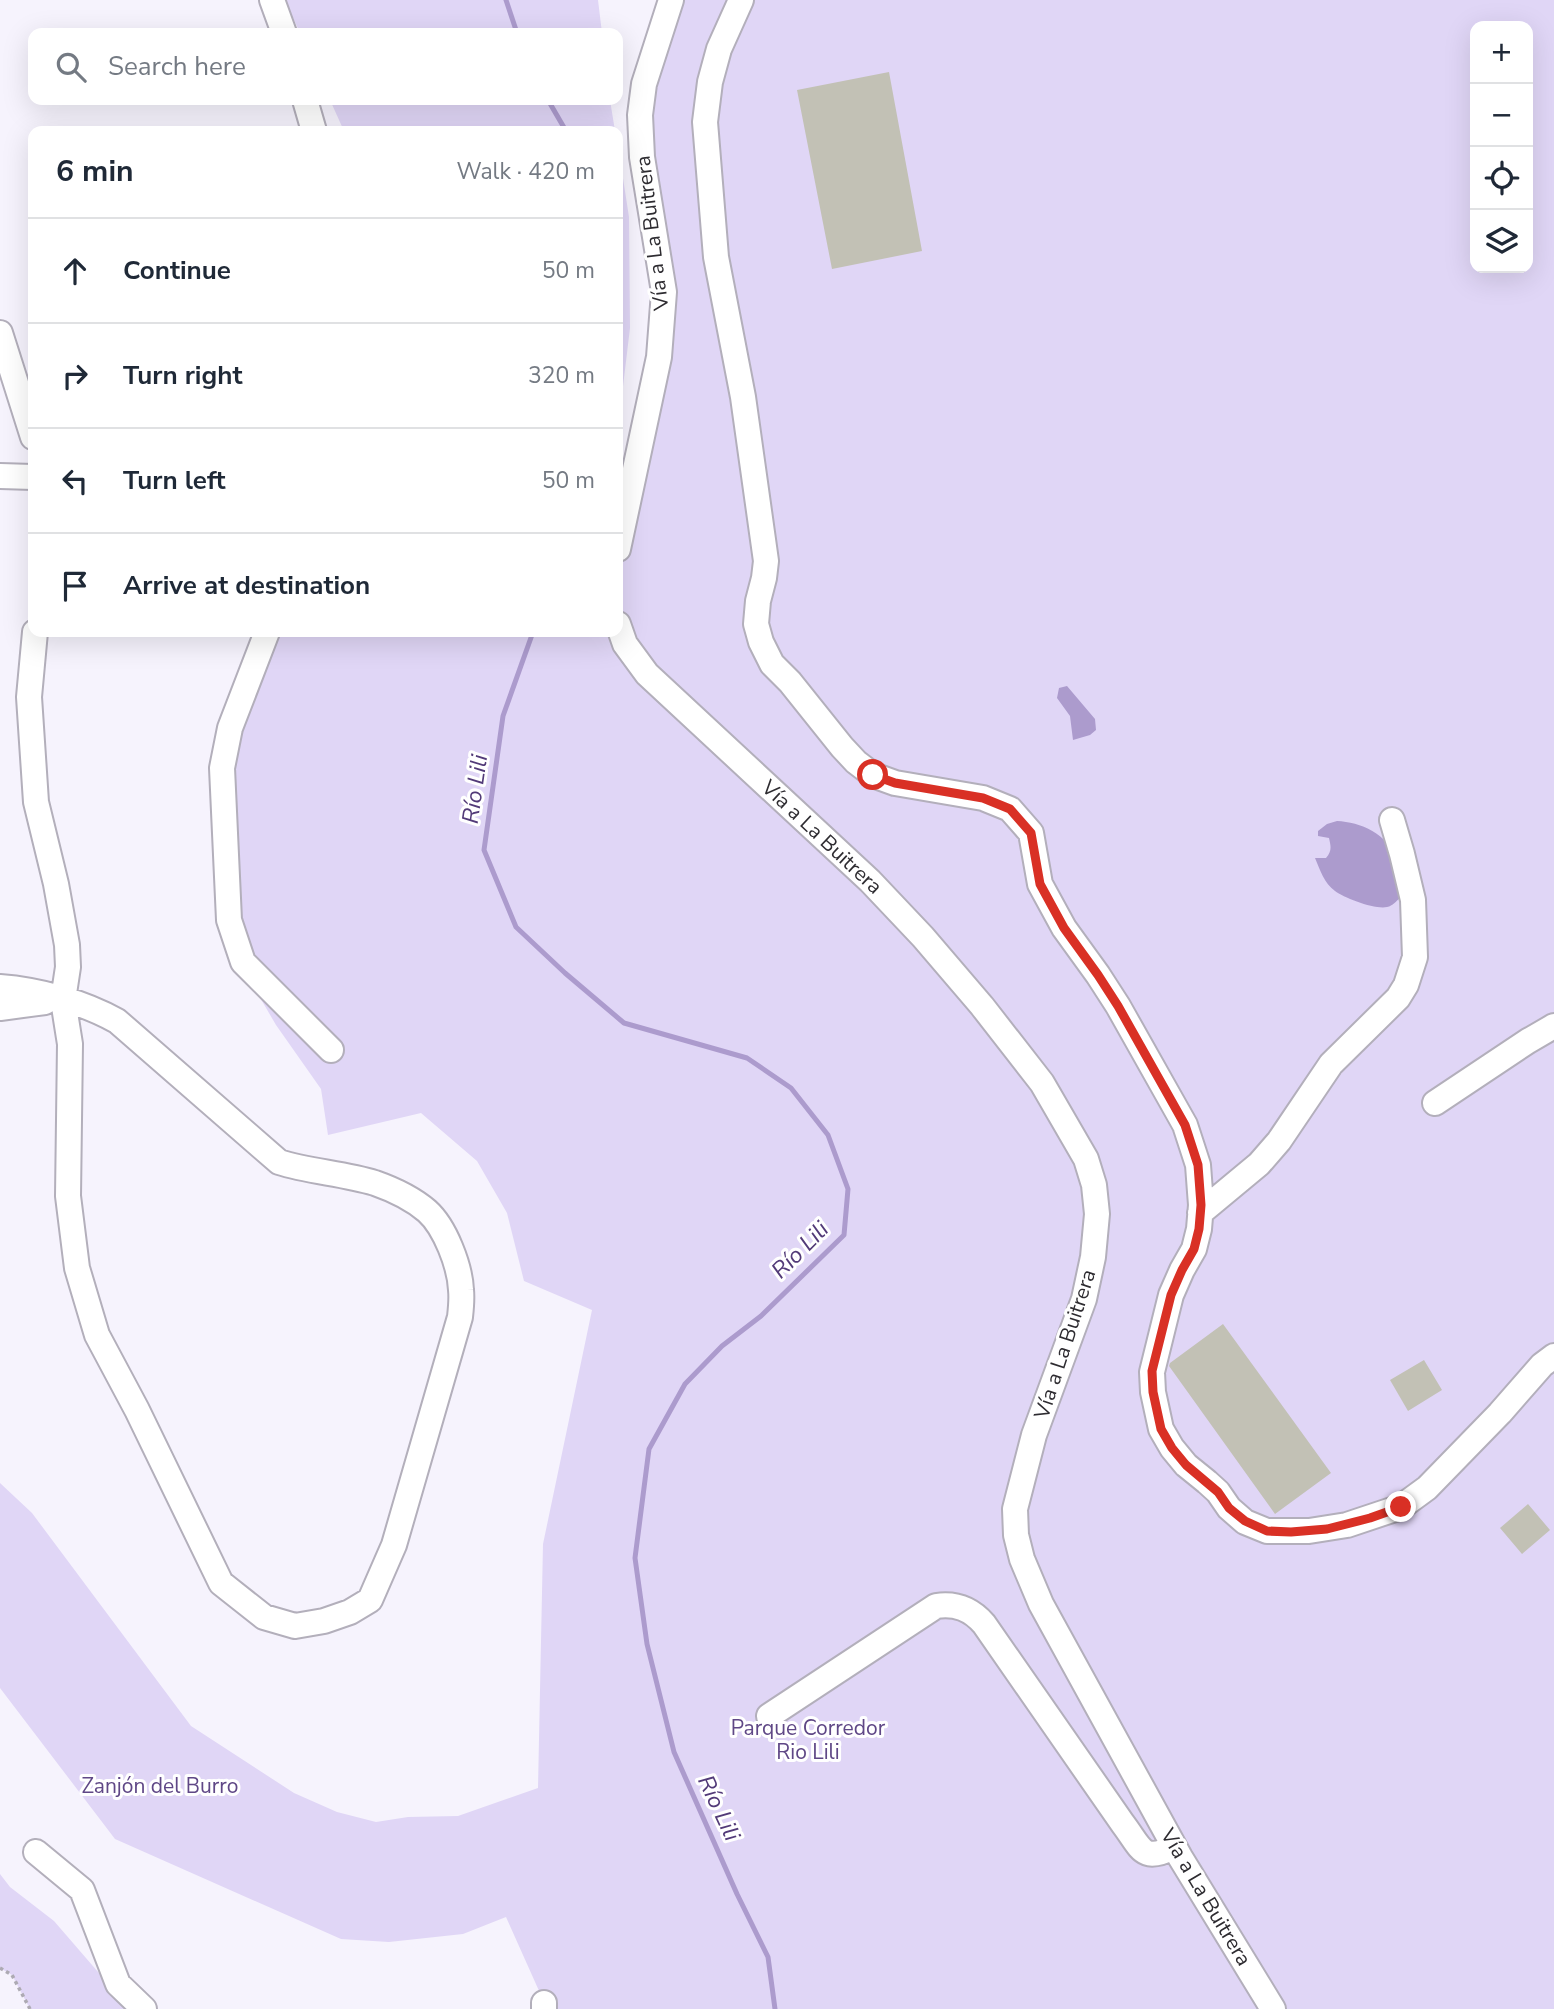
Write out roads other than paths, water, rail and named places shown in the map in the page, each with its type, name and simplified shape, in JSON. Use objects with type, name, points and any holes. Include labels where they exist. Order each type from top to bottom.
[{"type":"street","points":[[272,0],[282,28]]},
{"type":"street","name":"Vía a La Buitrera","points":[[623,526],[659,357],[663,325],[664,292],[642,157],[640,115],[653,53],[671,0]]},
{"type":"street","points":[[741,0],[719,49],[710,82],[705,122],[716,257],[743,397],[766,561],[755,624],[772,664],[790,682],[842,747],[873,775],[895,783],[983,798],[1010,809],[1031,833],[1040,884],[1064,928],[1118,1006],[1185,1125],[1198,1165],[1199,1229],[1194,1249],[1171,1295],[1152,1371],[1161,1429],[1172,1448],[1186,1465],[1218,1492],[1229,1508],[1245,1521],[1267,1531],[1327,1529],[1358,1522],[1401,1507],[1427,1489],[1542,1365],[1554,1356]]},
{"type":"street","points":[[306,105],[313,126]]},
{"type":"street","points":[[0,332],[28,421]]},
{"type":"street","points":[[0,476],[28,477]]},
{"type":"street","points":[[0,987],[28,991],[63,1000],[96,1009],[117,1021],[279,1162],[374,1183],[401,1194],[428,1212],[450,1245],[458,1268],[461,1290],[460,1317],[394,1545],[370,1600],[350,1612],[324,1621],[295,1626],[264,1617],[221,1583],[138,1410],[97,1335],[77,1268],[68,1196],[70,1044],[63,1000],[68,968],[67,946],[56,884],[36,802],[29,697],[35,637]]},
{"type":"street","points":[[265,637],[230,728],[222,768],[229,920],[243,961],[331,1050]]},
{"type":"street","name":"Vía a La Buitrera","points":[[623,637],[647,674],[861,872],[923,937],[982,1006],[1042,1083],[1086,1159],[1094,1185],[1097,1214],[1093,1257],[1084,1299],[1034,1435],[1016,1510],[1016,1535],[1022,1559],[1041,1604],[1174,1847],[1273,2009]]},
{"type":"street","points":[[1200,1213],[1259,1164],[1279,1141],[1331,1064],[1398,998],[1406,985],[1415,957],[1413,900],[1392,820]]},
{"type":"street","points":[[0,1008],[63,1000]]},
{"type":"street","points":[[1435,1103],[1554,1026]]},
{"type":"street","points":[[769,1716],[936,1606],[957,1606],[977,1616],[984,1624],[1143,1851],[1150,1855],[1159,1854],[1174,1847]]},
{"type":"street","points":[[36,1852],[82,1890],[118,1984],[144,2009]]},
{"type":"waterway","name":"Río Lili","points":[[506,0],[515,28]]},
{"type":"waterway","name":"Río Lili","points":[[551,105],[563,126]]},
{"type":"waterway","name":"Río Lili","points":[[531,637],[503,716],[484,850],[516,927],[624,1023],[747,1058],[791,1088],[828,1135],[848,1189],[844,1235],[761,1316],[722,1346],[685,1384],[649,1449],[635,1558],[647,1644],[674,1752],[768,1957],[775,2009]]},
{"type":"park label","name":"Parque Corredor Rio Lili","points":[[808,1740]]},
{"type":"park label","name":"Zanjón del Burro","points":[[160,1786]]}]
